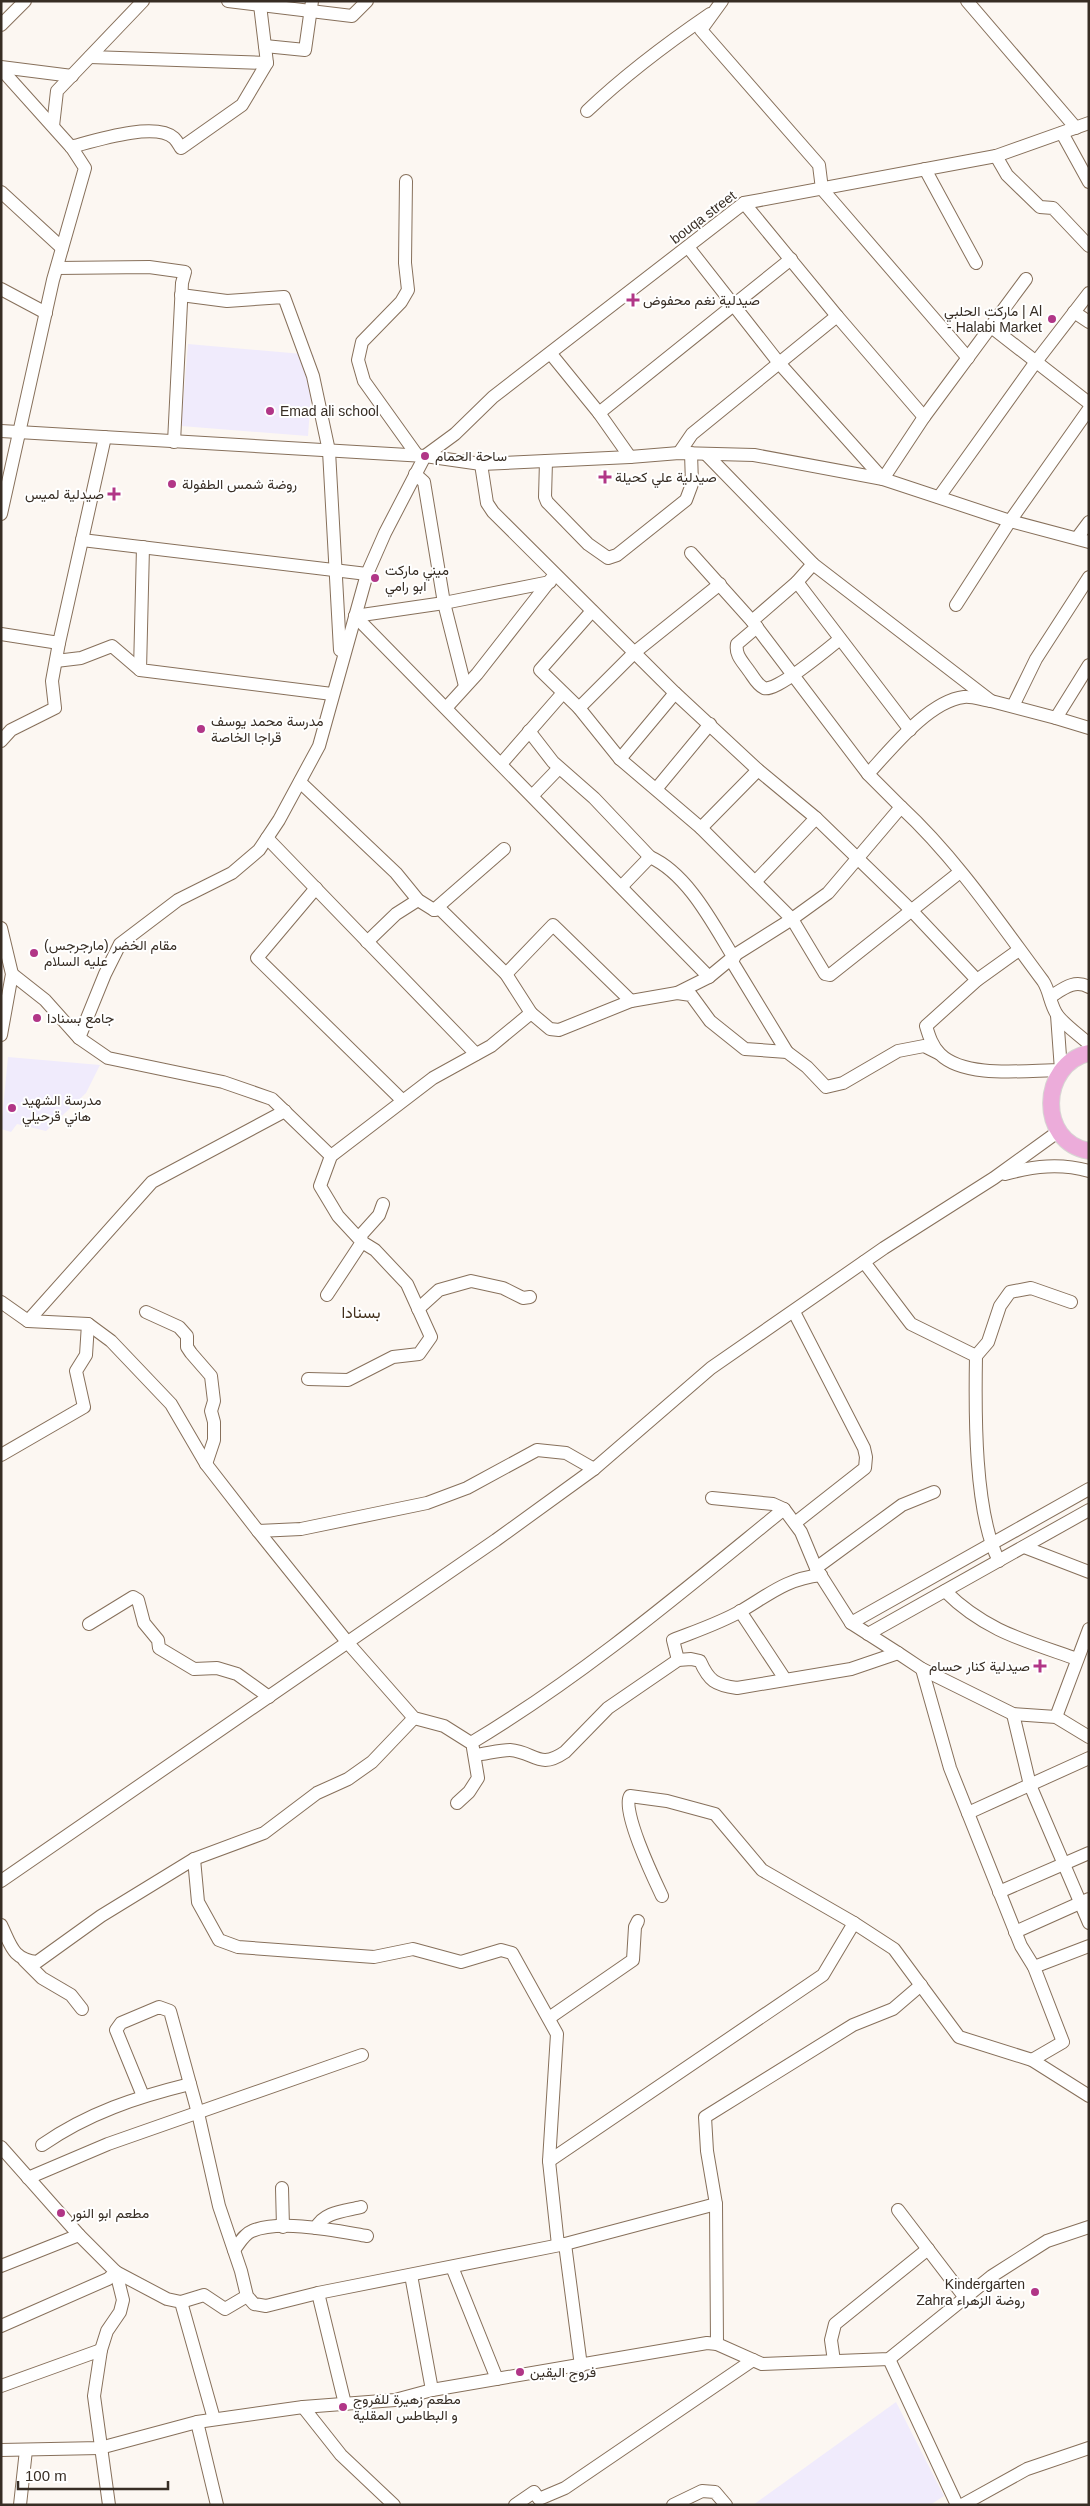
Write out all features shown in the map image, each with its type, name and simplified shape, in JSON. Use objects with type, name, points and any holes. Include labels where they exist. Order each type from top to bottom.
[{"type":"main road","points":[[1089,1053],[1071,1060],[1061,1070],[1053,1084],[1050,1100],[1052,1116],[1059,1131],[1071,1142],[1089,1151]]},
{"type":"street","points":[[1,25],[25,1]]},
{"type":"street","points":[[53,126],[57,91],[143,1]]},
{"type":"street","points":[[228,1],[260,5],[312,6],[352,16],[367,1]]},
{"type":"street","points":[[967,1],[1076,128]]},
{"type":"street","points":[[71,147],[128,133],[160,132],[174,138],[181,148],[242,105],[267,63],[260,5]]},
{"type":"street","points":[[588,111],[644,60],[719,5]]},
{"type":"street","points":[[719,5],[701,30],[819,166],[822,189],[968,358]]},
{"type":"street","points":[[265,46],[305,50],[312,6]]},
{"type":"street","points":[[90,57],[267,63]]},
{"type":"street","points":[[1,68],[72,76]]},
{"type":"street","points":[[1,68],[71,147],[85,168],[46,313],[21,432],[1,514]]},
{"type":"street","name":"bouqa street","points":[[421,455],[455,434],[493,397],[744,203],[996,156],[1089,123]]},
{"type":"street","points":[[1062,133],[1089,182]]},
{"type":"street","points":[[996,156],[1007,175],[1040,207],[1053,208],[1089,246]]},
{"type":"street","points":[[925,169],[976,263]]},
{"type":"street","points":[[406,181],[406,264],[408,290],[401,302],[362,342],[358,360],[364,381],[421,455]]},
{"type":"street","points":[[1,192],[62,248]]},
{"type":"street","points":[[744,203],[837,316],[924,417]]},
{"type":"street","points":[[688,247],[779,363],[883,479]]},
{"type":"street","points":[[599,413],[791,259]]},
{"type":"street","points":[[57,268],[149,267],[185,272],[181,295],[174,442]]},
{"type":"street","points":[[883,479],[924,417],[1026,279]]},
{"type":"street","points":[[1,289],[46,313]]},
{"type":"street","points":[[938,497],[1035,362],[1089,293]]},
{"type":"street","points":[[181,295],[227,301],[284,297],[313,376],[329,450],[337,570],[340,665]]},
{"type":"street","points":[[1074,312],[1089,322]]},
{"type":"street","points":[[546,461],[545,497],[552,508],[588,544],[608,558],[617,555],[686,500],[692,484],[685,453],[692,434],[837,316]]},
{"type":"street","points":[[990,326],[1089,403]]},
{"type":"street","points":[[551,354],[599,413],[630,457]]},
{"type":"street","points":[[956,605],[1010,521],[1089,410]]},
{"type":"street","points":[[1,431],[421,455],[481,464],[685,453],[754,455],[883,479],[1010,521],[1083,540],[1089,522]]},
{"type":"street","points":[[1,741],[11,730],[55,708],[52,681],[59,643],[105,438]]},
{"type":"street","points":[[706,454],[813,564],[991,701]]},
{"type":"street","points":[[79,1038],[105,974],[120,944],[178,900],[232,873],[259,850],[300,782],[319,746],[340,665],[368,574],[385,533],[415,474],[421,455]]},
{"type":"street","points":[[481,464],[487,503],[553,578],[592,611],[674,692],[758,770],[816,818],[857,860],[911,910],[977,980]]},
{"type":"street","points":[[415,474],[424,482],[444,603],[465,686]]},
{"type":"street","points":[[82,540],[368,574]]},
{"type":"street","points":[[140,670],[143,547]]},
{"type":"street","points":[[529,731],[541,750],[559,768],[594,798],[650,857],[661,862],[693,894],[787,1052],[807,1067],[826,1087],[843,1083],[898,1051],[924,1046],[975,1070],[1061,1070],[1057,1015],[1045,985],[1020,950],[922,826],[868,774],[794,674],[754,624],[691,553]]},
{"type":"street","points":[[813,564],[754,624],[738,644],[737,654],[758,684],[770,689],[794,674],[840,639]]},
{"type":"street","points":[[1013,706],[1036,659],[1089,577]]},
{"type":"street","points":[[356,616],[444,603],[553,578]]},
{"type":"street","points":[[446,708],[553,578]]},
{"type":"street","points":[[797,582],[910,730]]},
{"type":"street","points":[[579,708],[635,652],[720,584]]},
{"type":"street","points":[[592,611],[540,670],[562,694],[579,708],[620,759],[657,788],[701,828],[792,919],[822,970],[830,975],[960,872]]},
{"type":"street","points":[[356,616],[709,977]]},
{"type":"street","points":[[1,634],[59,643]]},
{"type":"street","points":[[56,661],[81,658],[112,646],[140,670],[332,694]]},
{"type":"street","points":[[1056,718],[1089,665]]},
{"type":"street","points":[[620,759],[674,692]]},
{"type":"street","points":[[501,764],[562,694]]},
{"type":"street","points":[[868,774],[910,730],[941,704],[964,696],[1013,706],[1089,728]]},
{"type":"street","points":[[657,788],[710,724]]},
{"type":"street","points":[[533,795],[559,768]]},
{"type":"street","points":[[701,828],[758,770]]},
{"type":"street","points":[[300,782],[396,873],[418,900],[434,910],[440,910],[506,974],[531,1014],[550,1029],[559,1030],[631,1001],[677,992],[709,977],[738,953],[792,919],[828,893],[901,807]]},
{"type":"street","points":[[755,882],[816,818]]},
{"type":"street","points":[[267,838],[476,1054]]},
{"type":"street","points":[[434,910],[504,849]]},
{"type":"street","points":[[622,886],[650,857]]},
{"type":"street","points":[[316,888],[257,958],[402,1100]]},
{"type":"street","points":[[367,942],[396,914],[418,900]]},
{"type":"street","points":[[506,974],[553,925],[631,1001]]},
{"type":"street","points":[[1,928],[12,974],[3,1013],[1,1035]]},
{"type":"street","points":[[940,1054],[931,1041],[926,1026],[977,980],[1020,950]]},
{"type":"street","points":[[12,974],[45,1000],[79,1038],[108,1058],[223,1082],[272,1099],[331,1156]]},
{"type":"street","points":[[1050,997],[1072,984],[1081,983],[1089,987]]},
{"type":"street","points":[[677,992],[691,995],[710,1022],[745,1049],[787,1052]]},
{"type":"street","points":[[308,1379],[348,1380],[393,1357],[419,1354],[431,1337],[408,1284],[375,1250],[362,1242],[338,1216],[320,1186],[331,1156],[402,1100],[433,1078],[492,1046],[531,1014]]},
{"type":"street","points":[[1057,1015],[1089,1044]]},
{"type":"street","points":[[28,1321],[152,1182],[285,1111]]},
{"type":"street","points":[[1,1881],[348,1643],[594,1469],[711,1368],[864,1262],[994,1178],[1059,1131]]},
{"type":"street","points":[[994,1178],[1026,1168],[1041,1166],[1072,1166],[1089,1171]]},
{"type":"street","points":[[327,1294],[362,1242],[361,1235],[379,1215],[382,1204]]},
{"type":"street","points":[[864,1262],[912,1324],[976,1356]]},
{"type":"street","points":[[418,1309],[439,1290],[471,1281],[503,1288],[523,1298],[530,1298]]},
{"type":"street","points":[[1000,1561],[991,1544],[982,1501],[976,1356],[988,1342],[1000,1306],[1010,1292],[1031,1288],[1071,1302]]},
{"type":"street","points":[[1,1302],[28,1321],[88,1324],[111,1340],[171,1404],[206,1464],[348,1643],[414,1718],[444,1726],[473,1749],[511,1750],[542,1762],[558,1758],[608,1708],[678,1660],[691,1659],[700,1661],[705,1673],[718,1686],[737,1688],[851,1670],[898,1653]]},
{"type":"street","points":[[146,1312],[179,1327],[187,1336],[187,1347],[191,1353],[212,1376],[214,1401],[211,1411],[214,1422],[214,1440],[206,1464]]},
{"type":"street","points":[[794,1312],[864,1448],[866,1457],[865,1468],[795,1523]]},
{"type":"street","points":[[1,1454],[84,1408],[76,1371],[86,1355],[88,1324]]},
{"type":"street","points":[[258,1531],[301,1530],[427,1503],[467,1488],[537,1450],[566,1453],[594,1469]]},
{"type":"street","points":[[852,1623],[1089,1489]]},
{"type":"street","points":[[678,1660],[673,1640],[740,1612],[782,1584],[818,1572],[902,1506],[934,1492]]},
{"type":"street","points":[[712,1498],[773,1504],[784,1509],[795,1523],[818,1572],[852,1623],[868,1634],[922,1668],[1013,1714],[1056,1717],[1089,1737]]},
{"type":"street","points":[[473,1749],[501,1726],[623,1639],[784,1509]]},
{"type":"street","points":[[868,1634],[1089,1510]]},
{"type":"street","points":[[1024,1547],[1089,1572]]},
{"type":"street","points":[[945,1591],[964,1609],[985,1624],[1077,1659]]},
{"type":"street","points":[[89,1624],[133,1597],[138,1600],[144,1623],[158,1640],[159,1648],[194,1669],[217,1668],[237,1674],[270,1696]]},
{"type":"street","points":[[740,1612],[785,1679]]},
{"type":"street","points":[[1056,1717],[1089,1629]]},
{"type":"street","points":[[922,1668],[950,1768],[1015,1932],[1034,1967],[1063,2042],[1032,2060]]},
{"type":"street","points":[[1013,1714],[1030,1785],[1064,1864],[1084,1901],[1089,1923]]},
{"type":"street","points":[[24,1960],[37,1962],[101,1916],[194,1858],[264,1833],[317,1793],[348,1779],[372,1762],[414,1718]]},
{"type":"street","points":[[458,1803],[470,1792],[478,1778],[473,1749]]},
{"type":"street","points":[[968,1813],[1089,1758]]},
{"type":"street","points":[[662,1896],[642,1850],[627,1805],[630,1796],[667,1801],[714,1814],[762,1870],[854,1924],[894,1950],[959,2037],[1032,2060],[1089,2096]]},
{"type":"street","points":[[999,1892],[1089,1853]]},
{"type":"street","points":[[194,1858],[198,1902],[219,1940],[238,1947],[335,1953],[354,1956],[394,1954],[413,1949],[462,1962],[501,1950],[512,1953],[558,2034],[549,2161],[581,2366]]},
{"type":"street","points":[[1015,1932],[1084,1901]]},
{"type":"street","points":[[549,2018],[633,1960],[635,1927],[638,1921]]},
{"type":"street","points":[[549,2161],[823,1975],[854,1924]]},
{"type":"street","points":[[1,1925],[15,1955],[24,1960],[42,1978],[71,1995],[82,2009]]},
{"type":"street","points":[[1034,1967],[1089,1946]]},
{"type":"street","points":[[718,2344],[716,2204],[707,2150],[705,2117],[853,2025],[893,2009],[921,1986]]},
{"type":"street","points":[[143,2096],[116,2030],[121,2023],[159,2007],[170,2011],[198,2113],[219,2206],[247,2296],[254,2304],[266,2306],[318,2293],[561,2244],[716,2204]]},
{"type":"street","points":[[28,2178],[108,2144],[362,2055]]},
{"type":"street","points":[[42,2145],[86,2118],[143,2096],[190,2084]]},
{"type":"street","points":[[1,2147],[79,2236],[116,2272],[167,2299],[181,2302],[204,2295],[225,2309],[247,2296]]},
{"type":"street","points":[[282,2188],[283,2227]]},
{"type":"street","points":[[316,2228],[320,2220],[326,2216],[361,2207]]},
{"type":"street","points":[[898,2210],[966,2299]]},
{"type":"street","points":[[234,2250],[252,2231],[283,2227],[316,2228],[367,2236]]},
{"type":"street","points":[[1,2450],[100,2448],[197,2422],[303,2407],[395,2400],[432,2390],[581,2366],[666,2348],[718,2344],[762,2364],[889,2359],[966,2299],[992,2276],[1047,2241],[1089,2227]]},
{"type":"street","points":[[1,2266],[79,2236]]},
{"type":"street","points":[[834,2361],[831,2340],[835,2324],[928,2249]]},
{"type":"street","points":[[452,2267],[497,2379]]},
{"type":"street","points":[[1,2326],[108,2280],[116,2272]]},
{"type":"street","points":[[109,2505],[94,2396],[101,2350],[107,2331],[120,2312],[123,2300],[116,2272]]},
{"type":"street","points":[[411,2275],[432,2390]]},
{"type":"street","points":[[318,2293],[345,2404]]},
{"type":"street","points":[[181,2302],[214,2420]]},
{"type":"street","points":[[1,2386],[101,2350]]},
{"type":"street","points":[[889,2359],[956,2505]]},
{"type":"street","points":[[515,2505],[534,2492],[539,2499],[565,2488],[754,2360]]},
{"type":"street","points":[[303,2407],[341,2455],[394,2505]]},
{"type":"street","points":[[197,2422],[217,2505]]},
{"type":"street","points":[[962,2505],[1027,2470],[1089,2448]]},
{"type":"street","points":[[20,2505],[26,2450]]},
{"type":"street","points":[[673,2505],[702,2491],[715,2492],[726,2505]]},
{"type":"shaded area","points":[[188,344],[314,355],[308,436],[181,426]]},
{"type":"shaded area","points":[[8,1057],[100,1065],[86,1093],[46,1131],[17,1124],[11,1132],[1,1129]]},
{"type":"shaded area","points":[[896,2402],[944,2496],[930,2505],[753,2505]]},
{"type":"place","name":"صيدلية نغم محفوض","points":[[633,300]]},
{"type":"place","name":"ماركت الحلبي | Al - Halabi Market","points":[[1052,319]]},
{"type":"place","name":"Emad ali school","points":[[270,411]]},
{"type":"place","name":"ساحة الحمام","points":[[425,456]]},
{"type":"place","name":"صيدلية علي كحيلة","points":[[605,477]]},
{"type":"place","name":"روضة شمس الطفولة","points":[[172,484]]},
{"type":"place","name":"صيدلية لميس","points":[[114,494]]},
{"type":"place","name":"ميني ماركت ابو رامي","points":[[375,578]]},
{"type":"place","name":"مدرسة محمد يوسف قراجا الخاصة","points":[[201,729]]},
{"type":"place","name":"مقام الخضر (مارجرجس) عليه السلام","points":[[34,953]]},
{"type":"place","name":"جامع بسنادا","points":[[37,1018]]},
{"type":"place","name":"مدرسة الشهيد هاني قرحيلي","points":[[12,1108]]},
{"type":"place","name":"صيدلية كنار حسام","points":[[1040,1666]]},
{"type":"place","name":"مطعم ابو النور","points":[[61,2213]]},
{"type":"place","name":"Kindergarten Zahra روضة الزهراء","points":[[1035,2292]]},
{"type":"place","name":"فروج اليقين","points":[[520,2372]]},
{"type":"place","name":"مطعم زهيرة للفروج و البطاطس المقلية","points":[[343,2407]]},
{"type":"district","name":"بسنادا","points":[[361,1312]]}]
